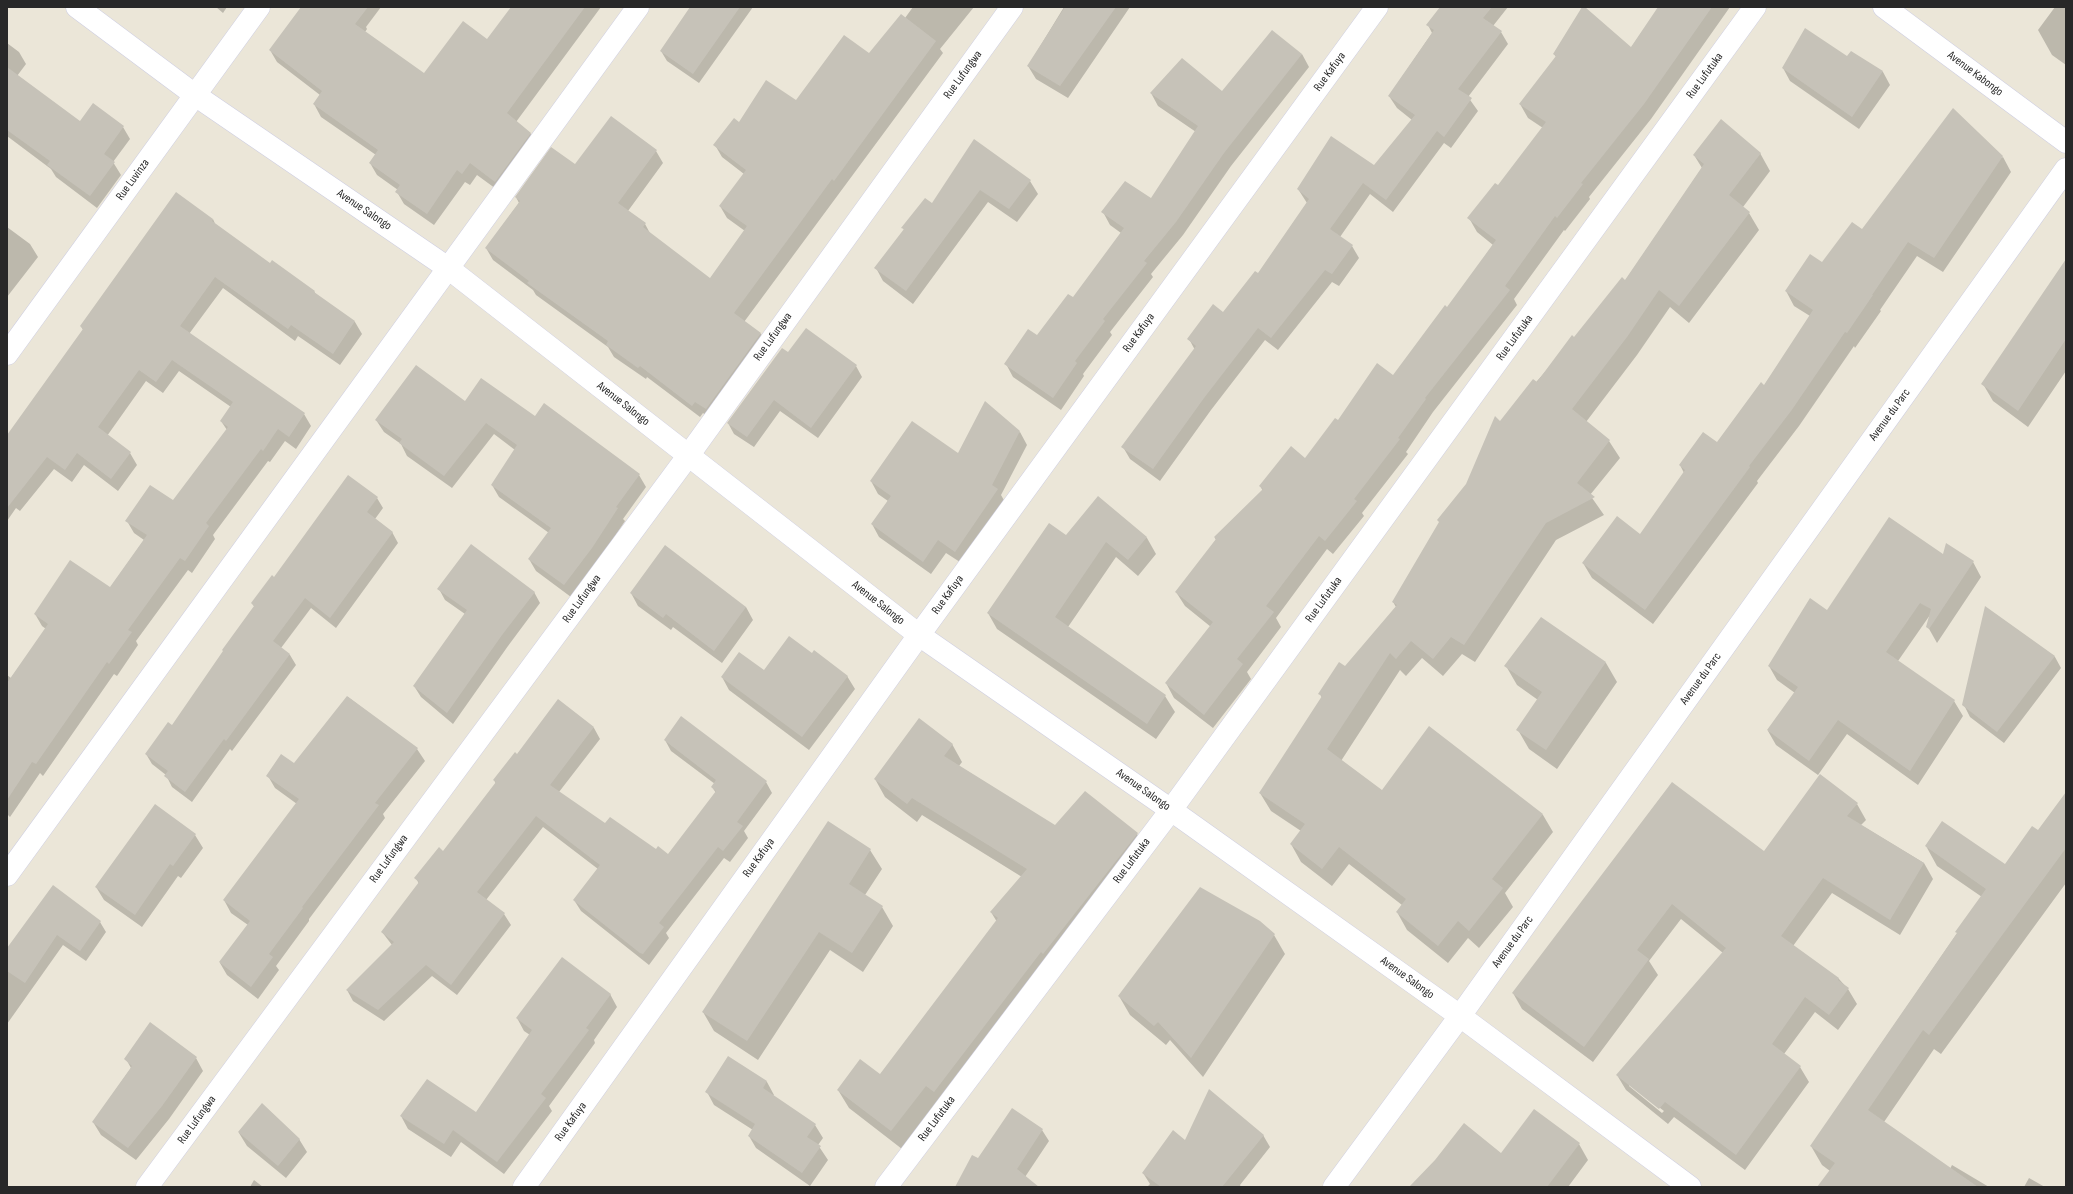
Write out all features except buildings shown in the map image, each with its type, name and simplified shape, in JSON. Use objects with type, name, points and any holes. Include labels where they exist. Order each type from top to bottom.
[{"type":"street","name":"Avenue Salongo","points":[[77,7],[194,95],[448,268],[919,635],[1171,810],[1460,1016],[1690,1187]]},
{"type":"street","name":"Rue Luvinza","points":[[7,354],[259,7]]},
{"type":"street","points":[[7,875],[638,7]]},
{"type":"street","name":"Rue Lufungwa","points":[[147,1187],[688,456],[1012,7]]},
{"type":"street","name":"Rue Kafuya","points":[[524,1187],[919,635],[1377,7]]},
{"type":"street","name":"Rue Lufutuka","points":[[886,1187],[1171,810],[1755,7]]},
{"type":"street","name":"Avenue Kabongo","points":[[1884,7],[2066,142]]},
{"type":"street","name":"Avenue du Parc","points":[[1334,1187],[1460,1016],[2066,169]]}]
